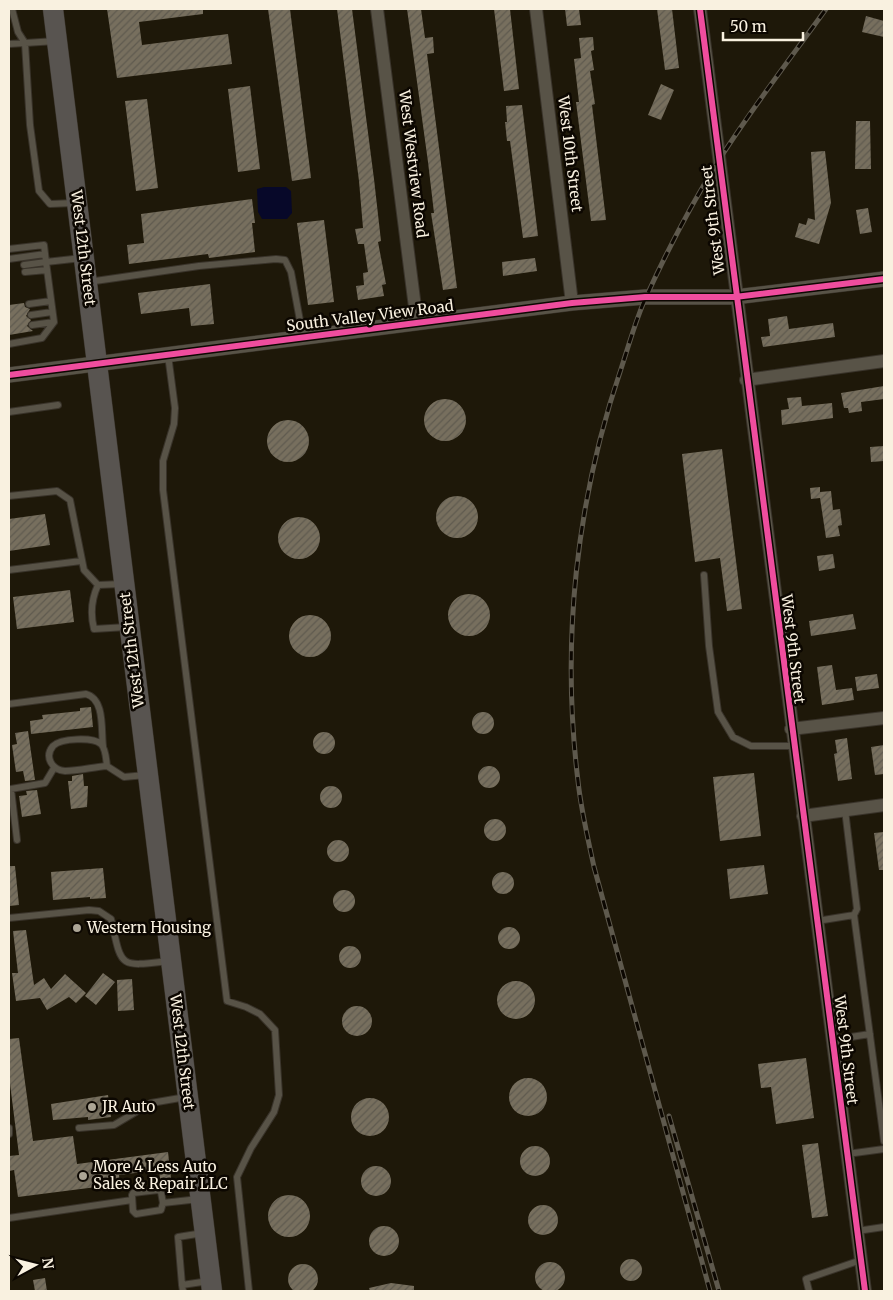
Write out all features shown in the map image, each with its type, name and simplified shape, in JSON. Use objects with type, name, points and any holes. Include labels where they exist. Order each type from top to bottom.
[{"type":"main road","name":"West 12th Street","points":[[53,9],[211,1286]]},
{"type":"street","name":"West Westview Road","points":[[377,9],[417,323]]},
{"type":"street","name":"West 10th Street","points":[[536,9],[572,303]]},
{"type":"street","name":"West 9th Street","points":[[700,9],[735,296],[865,1291]]},
{"type":"street","name":"South Valley View Road","points":[[9,375],[572,303],[646,297],[735,296],[884,279]]},
{"type":"street","points":[[746,380],[884,361]]},
{"type":"street","points":[[791,729],[884,718]]},
{"type":"street","points":[[803,816],[884,805]]},
{"type":"lane","points":[[12,9],[18,32],[25,43],[30,125],[39,191],[50,204],[77,203]]},
{"type":"lane","points":[[9,44],[57,41]]},
{"type":"lane","points":[[9,249],[44,245],[54,322],[42,338],[9,344]]},
{"type":"lane","points":[[9,259],[45,254]]},
{"type":"lane","points":[[47,270],[25,269],[46,262],[84,258]]},
{"type":"lane","points":[[87,282],[199,266],[276,259],[286,260],[291,272],[303,338]]},
{"type":"lane","points":[[29,304],[51,302]]},
{"type":"lane","points":[[31,315],[52,312]]},
{"type":"lane","points":[[32,325],[54,322]]},
{"type":"lane","points":[[168,355],[175,408],[172,437],[165,450],[161,472],[227,1001],[260,1014],[275,1030],[279,1095],[274,1112],[251,1148],[237,1177],[249,1291]]},
{"type":"lane","points":[[9,412],[58,405]]},
{"type":"lane","points":[[9,496],[57,491],[70,500],[81,561],[84,570],[98,585]]},
{"type":"lane","points":[[9,570],[81,561]]},
{"type":"lane","points":[[704,575],[709,646],[718,712],[733,737],[751,746],[794,746]]},
{"type":"lane","points":[[98,585],[124,583]]},
{"type":"lane","points":[[98,585],[92,597],[94,629],[130,627]]},
{"type":"lane","points":[[9,704],[86,694],[92,695],[97,700],[99,708],[107,766]]},
{"type":"lane","points":[[103,746],[96,740],[85,739],[58,743],[53,747],[50,754],[50,764],[54,768],[64,771],[107,766],[124,777],[148,775]]},
{"type":"lane","points":[[17,840],[10,787],[45,783],[54,768]]},
{"type":"lane","points":[[845,810],[857,909],[854,915],[884,1141]]},
{"type":"lane","points":[[9,918],[89,910],[99,911],[111,919],[120,957],[126,962],[136,965],[170,960]]},
{"type":"lane","points":[[817,921],[854,915]]},
{"type":"lane","points":[[832,1040],[870,1034]]},
{"type":"lane","points":[[79,1128],[114,1125],[151,1103],[187,1096]]},
{"type":"lane","points":[[9,1128],[9,1134]]},
{"type":"lane","points":[[847,1154],[884,1149]]},
{"type":"lane","points":[[158,1190],[161,1192],[163,1203],[161,1210],[136,1214],[132,1200],[133,1193],[158,1190]]},
{"type":"lane","points":[[163,1203],[200,1199]]},
{"type":"lane","points":[[9,1218],[132,1200]]},
{"type":"lane","points":[[857,1231],[884,1227]]},
{"type":"lane","points":[[204,1233],[178,1237],[183,1288],[211,1286]]},
{"type":"lane","points":[[809,1291],[806,1279],[860,1260]]},
{"type":"water","points":[[264,187],[286,187],[291,191],[292,213],[287,219],[262,219],[258,212],[257,189]]},
{"type":"building","points":[[107,9],[203,9],[203,14],[139,22],[142,45],[228,34],[232,64],[117,78]]},
{"type":"building","points":[[268,9],[290,9],[311,178],[292,181]]},
{"type":"building","points":[[337,9],[352,9],[381,241],[378,242],[386,284],[382,285],[384,296],[358,300],[356,286],[364,285],[363,273],[368,272],[364,244],[358,244],[355,229],[363,228],[359,181]]},
{"type":"building","points":[[407,9],[421,9],[425,38],[433,37],[434,53],[427,54],[457,288],[443,290],[431,213],[434,213]]},
{"type":"building","points":[[494,9],[510,9],[519,89],[504,91]]},
{"type":"building","points":[[565,9],[579,9],[581,25],[567,26]]},
{"type":"building","points":[[657,9],[672,9],[679,68],[665,70]]},
{"type":"building","points":[[866,16],[884,21],[884,37],[862,32]]},
{"type":"building","points":[[593,37],[594,50],[591,51],[594,70],[590,71],[595,104],[592,105],[606,220],[591,221],[576,102],[579,102],[574,59],[581,58],[579,38]]},
{"type":"building","points":[[661,84],[674,90],[661,120],[648,115]]},
{"type":"building","points":[[250,86],[260,169],[238,172],[228,89]]},
{"type":"building","points":[[147,99],[158,188],[136,191],[125,101]]},
{"type":"building","points":[[522,105],[538,236],[523,238],[510,141],[507,141],[505,122],[507,122],[506,106]]},
{"type":"building","points":[[856,121],[870,121],[871,169],[855,169]]},
{"type":"building","points":[[825,151],[831,203],[819,244],[795,237],[799,223],[806,225],[808,218],[815,220],[811,152]]},
{"type":"building","points":[[252,199],[255,223],[252,223],[255,252],[209,258],[208,254],[129,264],[127,245],[144,243],[141,214]]},
{"type":"building","points":[[868,208],[872,232],[860,234],[856,210]]},
{"type":"building","points":[[324,220],[334,302],[308,305],[297,223]]},
{"type":"building","points":[[535,258],[537,271],[503,276],[502,262]]},
{"type":"building","points":[[210,284],[214,324],[191,326],[189,308],[141,314],[138,293]]},
{"type":"building","points":[[24,303],[25,307],[30,309],[26,316],[31,320],[27,326],[33,331],[9,335],[9,305]]},
{"type":"building","points":[[787,316],[789,329],[833,323],[835,337],[763,347],[761,337],[770,336],[768,319]]},
{"type":"building","points":[[884,386],[884,399],[861,402],[862,411],[849,413],[848,408],[844,408],[841,393]]},
{"type":"building","points":[[801,397],[802,406],[832,403],[833,418],[782,425],[781,410],[789,409],[787,398]]},
{"type":"building","points":[[449,399],[457,402],[463,408],[466,420],[463,432],[457,438],[441,441],[433,438],[427,432],[424,416],[427,408],[433,402]]},
{"type":"building","points":[[292,420],[300,423],[306,429],[309,441],[306,453],[300,459],[284,462],[276,459],[270,453],[267,437],[270,429],[276,423]]},
{"type":"building","points":[[884,446],[884,461],[871,462],[870,447]]},
{"type":"building","points":[[722,449],[742,609],[727,611],[720,558],[695,562],[682,454]]},
{"type":"building","points":[[820,487],[820,492],[831,491],[833,510],[840,509],[842,525],[838,526],[840,536],[826,538],[820,498],[811,499],[810,488]]},
{"type":"building","points":[[461,496],[469,499],[475,505],[478,517],[475,529],[469,535],[453,538],[445,535],[439,529],[436,513],[439,505],[445,499]]},
{"type":"building","points":[[45,514],[50,545],[9,551],[9,519]]},
{"type":"building","points":[[303,517],[311,520],[317,526],[320,538],[317,550],[311,556],[295,559],[287,556],[281,550],[278,534],[281,526],[287,520]]},
{"type":"building","points":[[833,554],[835,568],[819,571],[817,556]]},
{"type":"building","points":[[70,590],[74,622],[17,629],[13,597]]},
{"type":"building","points":[[473,594],[481,597],[487,603],[490,615],[487,627],[481,633],[465,636],[457,633],[451,627],[448,611],[451,603],[457,597]]},
{"type":"building","points":[[853,614],[856,629],[811,636],[809,621]]},
{"type":"building","points":[[314,615],[322,618],[328,624],[331,636],[328,648],[322,654],[306,657],[298,654],[292,648],[289,632],[292,624],[298,618]]},
{"type":"building","points":[[832,665],[836,690],[852,688],[854,700],[822,705],[817,667]]},
{"type":"building","points":[[877,674],[879,688],[857,691],[855,677]]},
{"type":"building","points":[[91,707],[93,727],[31,734],[30,721],[43,719],[42,715],[80,711],[80,708]]},
{"type":"building","points":[[483,712],[491,715],[494,723],[491,731],[483,734],[475,731],[472,723],[475,715]]},
{"type":"building","points":[[28,731],[35,780],[25,781],[23,771],[16,772],[12,745],[17,744],[15,733]]},
{"type":"building","points":[[324,732],[332,735],[335,743],[332,751],[324,754],[316,751],[313,743],[316,735]]},
{"type":"building","points":[[847,738],[852,779],[838,781],[834,754],[837,753],[835,740]]},
{"type":"building","points":[[884,745],[884,774],[875,775],[871,747]]},
{"type":"building","points":[[489,766],[497,769],[500,777],[497,785],[489,788],[481,785],[478,777],[481,769]]},
{"type":"building","points":[[754,773],[761,836],[720,841],[713,777]]},
{"type":"building","points":[[83,774],[84,786],[88,786],[87,807],[71,809],[68,781],[72,781],[72,776]]},
{"type":"building","points":[[331,786],[339,789],[342,797],[339,805],[331,808],[323,805],[320,797],[323,789]]},
{"type":"building","points":[[37,790],[41,814],[22,817],[19,796],[27,795],[26,791]]},
{"type":"building","points":[[495,819],[503,822],[506,830],[503,838],[495,841],[487,838],[484,830],[487,822]]},
{"type":"building","points":[[884,832],[884,870],[879,870],[874,833]]},
{"type":"building","points":[[338,840],[346,843],[349,851],[346,859],[338,862],[330,859],[327,851],[330,843]]},
{"type":"building","points":[[764,865],[768,894],[730,899],[727,869]]},
{"type":"building","points":[[9,866],[15,866],[19,905],[9,906]]},
{"type":"building","points":[[103,868],[106,898],[90,899],[90,897],[53,900],[51,872]]},
{"type":"building","points":[[503,872],[511,875],[514,883],[511,891],[503,894],[495,891],[492,883],[495,875]]},
{"type":"building","points":[[344,890],[352,893],[355,901],[352,909],[344,912],[336,909],[333,901],[336,893]]},
{"type":"building","points":[[509,927],[517,930],[520,938],[517,946],[509,949],[501,946],[498,938],[501,930]]},
{"type":"building","points":[[26,930],[34,985],[44,978],[51,989],[65,974],[86,993],[76,1003],[69,997],[47,1010],[40,998],[16,1001],[12,973],[18,973],[13,931]]},
{"type":"building","points":[[350,946],[358,949],[361,957],[358,965],[350,968],[342,965],[339,957],[342,949]]},
{"type":"building","points":[[103,973],[115,982],[96,1005],[85,996]]},
{"type":"building","points":[[132,979],[134,1010],[118,1011],[117,980]]},
{"type":"building","points":[[516,981],[529,987],[535,1000],[529,1013],[516,1019],[503,1013],[497,1000],[503,987]]},
{"type":"building","points":[[357,1006],[368,1010],[372,1021],[368,1032],[357,1036],[346,1032],[342,1021],[346,1010]]},
{"type":"building","points":[[19,1038],[33,1141],[73,1136],[77,1164],[168,1152],[171,1178],[160,1179],[159,1170],[119,1175],[120,1184],[18,1197],[14,1170],[9,1171],[9,1156],[19,1155],[9,1076],[9,1039]]},
{"type":"building","points":[[806,1058],[814,1118],[776,1124],[771,1087],[761,1088],[758,1064]]},
{"type":"building","points":[[528,1078],[541,1084],[547,1097],[541,1110],[528,1116],[515,1110],[509,1097],[515,1084]]},
{"type":"building","points":[[108,1095],[111,1117],[88,1120],[88,1117],[53,1120],[51,1104]]},
{"type":"building","points":[[370,1098],[383,1104],[389,1117],[383,1130],[370,1136],[357,1130],[351,1117],[357,1104]]},
{"type":"building","points":[[818,1143],[828,1216],[812,1218],[802,1145]]},
{"type":"building","points":[[535,1146],[546,1150],[550,1161],[546,1172],[535,1176],[524,1172],[520,1161],[524,1150]]},
{"type":"building","points":[[376,1166],[387,1170],[391,1181],[387,1192],[376,1196],[365,1192],[361,1181],[365,1170]]},
{"type":"building","points":[[293,1195],[301,1198],[307,1204],[310,1216],[307,1228],[301,1234],[285,1237],[277,1234],[271,1228],[268,1212],[271,1204],[277,1198]]},
{"type":"building","points":[[543,1205],[554,1209],[558,1220],[554,1231],[543,1235],[532,1231],[528,1220],[532,1209]]},
{"type":"building","points":[[384,1226],[395,1230],[399,1241],[395,1252],[384,1256],[373,1252],[369,1241],[373,1230]]},
{"type":"building","points":[[631,1259],[639,1262],[642,1270],[639,1278],[631,1281],[623,1278],[620,1270],[623,1262]]},
{"type":"building","points":[[550,1262],[561,1266],[565,1277],[561,1288],[550,1292],[539,1288],[535,1277],[539,1266]]},
{"type":"building","points":[[303,1264],[313,1269],[318,1279],[313,1289],[303,1294],[293,1289],[288,1279],[293,1269]]},
{"type":"building","points":[[45,1278],[47,1291],[35,1291],[33,1280]]},
{"type":"building","points":[[391,1283],[414,1286],[414,1291],[370,1291],[369,1288]]},
{"type":"railway","points":[[710,1291],[594,867],[583,814],[573,729],[571,677],[572,624],[576,572],[593,470],[606,419],[643,304],[681,226],[719,160],[826,9]]},
{"type":"railway","points":[[669,1116],[719,1291]]},
{"type":"cycle path","points":[[700,9],[865,1291]]},
{"type":"cycle path","points":[[9,375],[572,303],[645,297],[735,297],[884,279]]},
{"type":"place","name":"Western Housing","points":[[77,928]]},
{"type":"place","name":"JR Auto","points":[[92,1107]]},
{"type":"place","name":"More 4 Less Auto Sales & Repair LLC","points":[[83,1176]]}]
